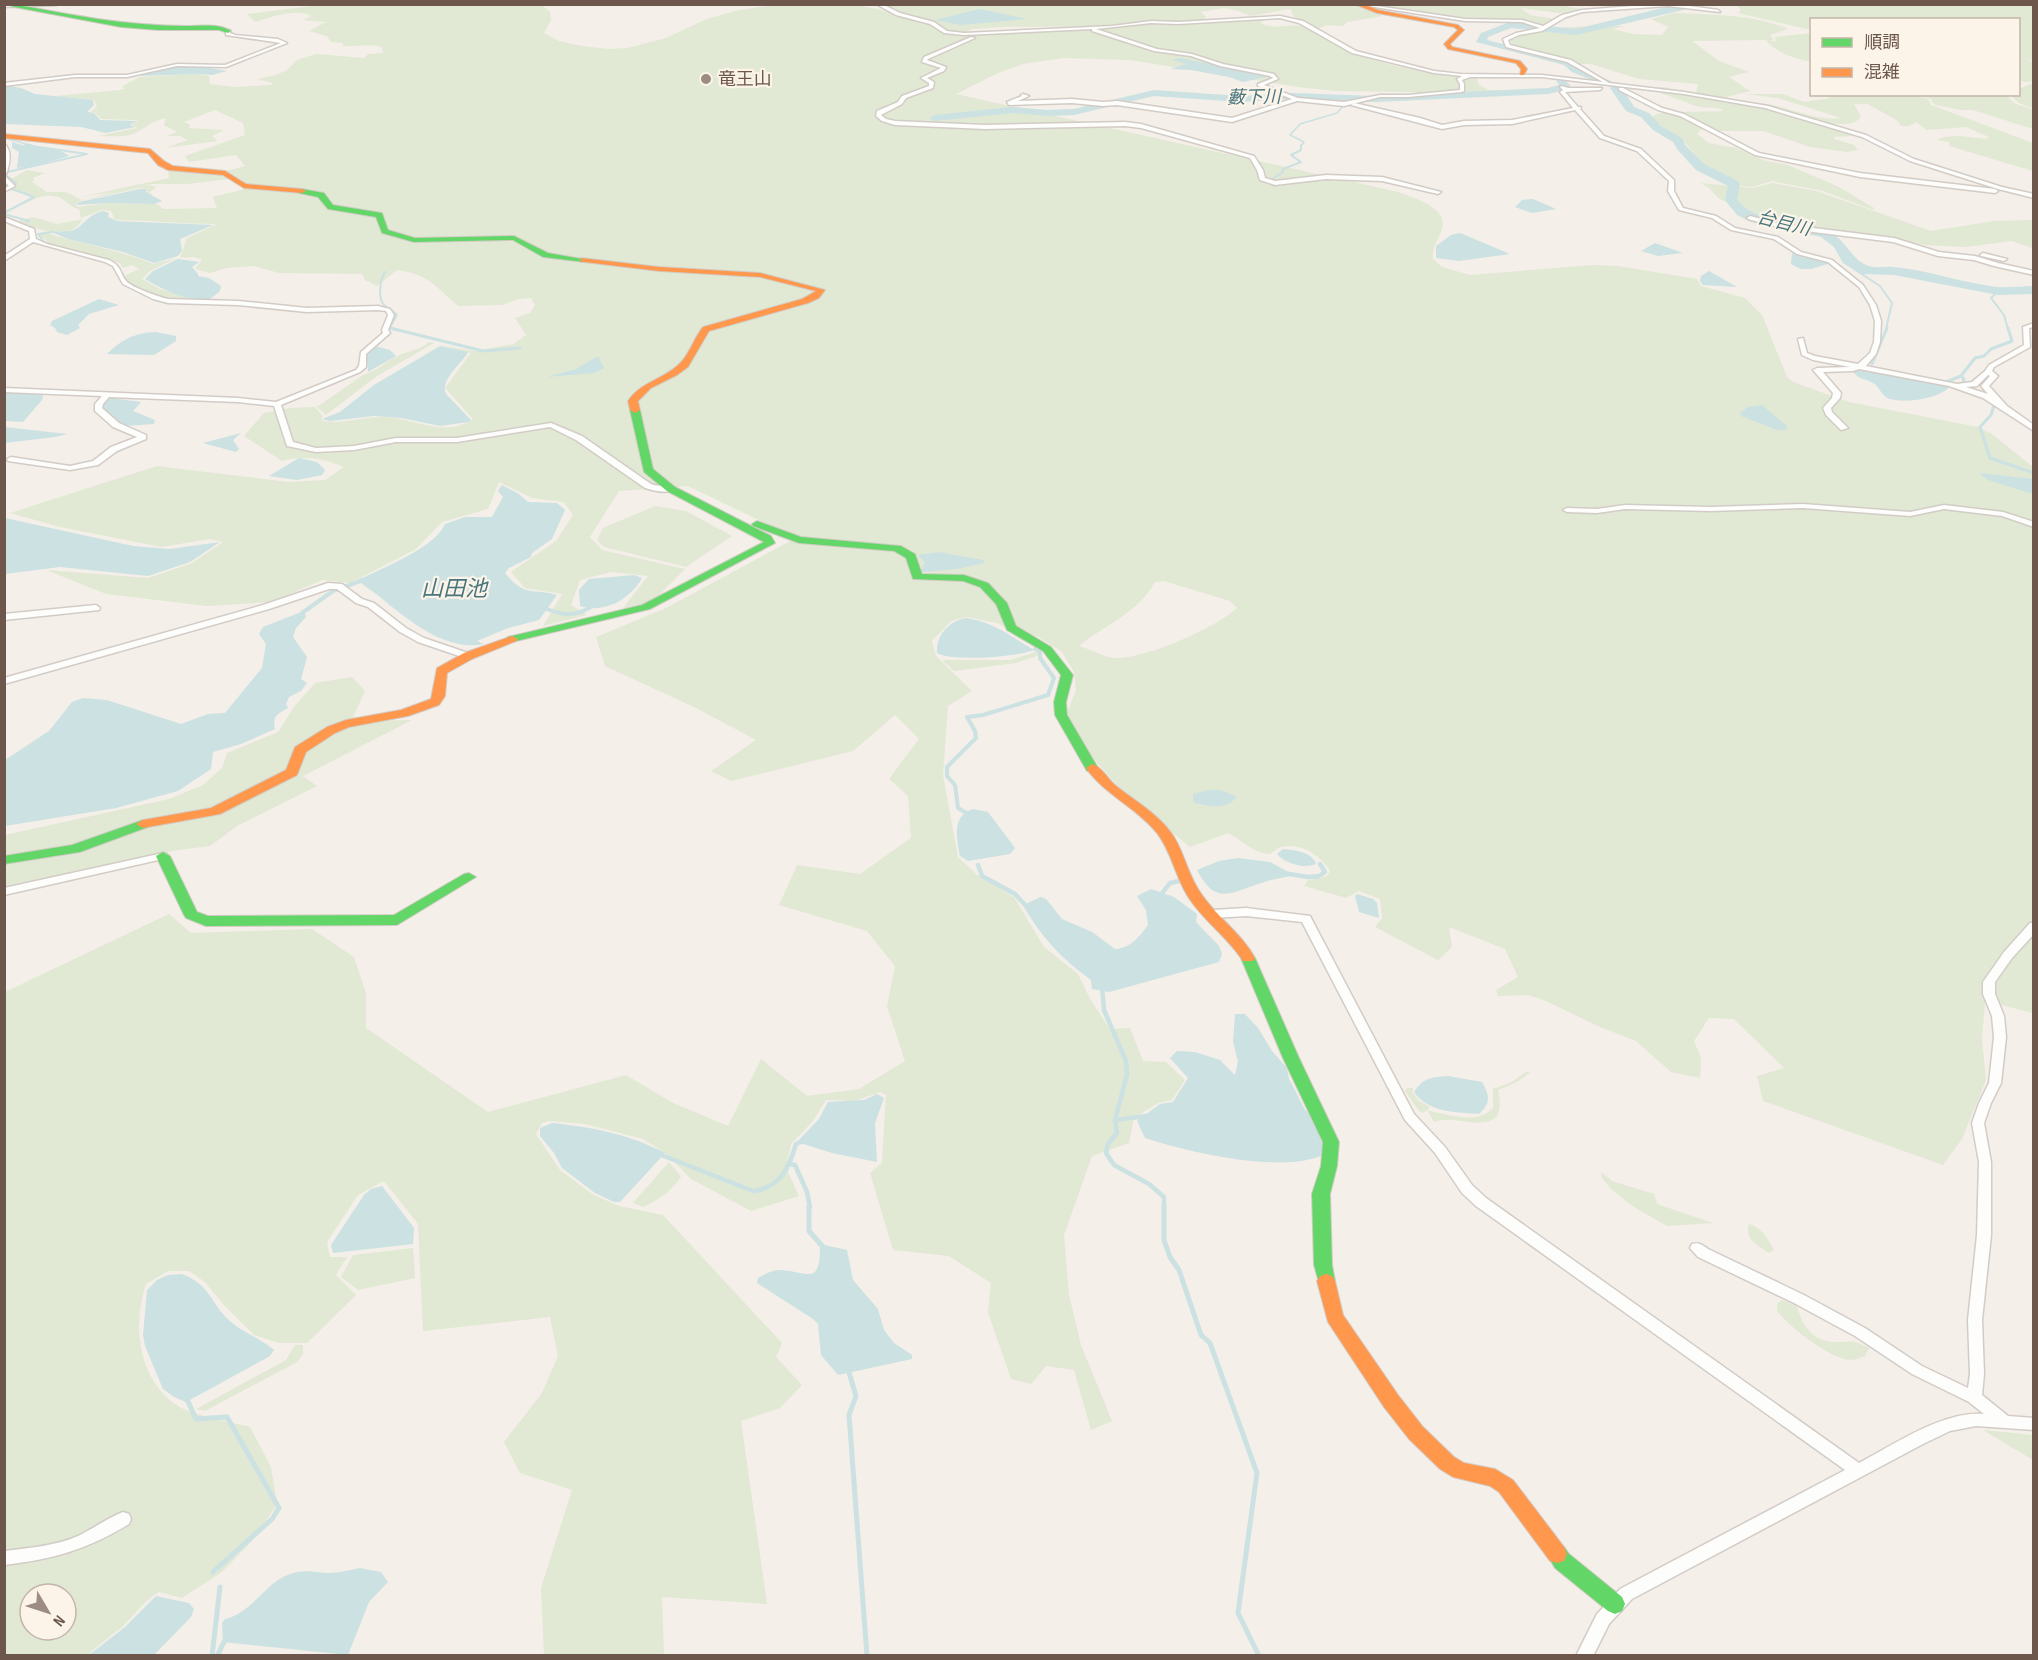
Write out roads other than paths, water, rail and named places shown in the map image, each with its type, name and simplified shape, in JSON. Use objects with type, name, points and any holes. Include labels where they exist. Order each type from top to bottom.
[{"type":"street","points":[[8,6],[57,4]]},
{"type":"street","points":[[878,4],[903,15],[932,23],[952,33],[1112,27],[1151,22],[1178,23],[1280,16],[1301,22],[1354,52],[1434,72],[1472,75],[1522,74],[1699,96],[1775,110],[1864,136],[1904,157],[2019,193]]},
{"type":"street","points":[[1356,4],[1465,20],[1522,21],[1542,29]]},
{"type":"street","points":[[1356,4],[1383,12],[1456,26],[1461,30],[1447,44],[1450,48],[1518,62],[1524,69],[1522,74]]},
{"type":"street","points":[[1718,10],[1668,5],[1576,12],[1542,29],[1518,33],[1506,39],[1505,43],[1512,48],[1569,61],[1660,109],[1683,115],[1749,151],[1860,175],[2034,196]]},
{"type":"street","points":[[4,85],[75,76],[127,76],[183,64],[226,66],[285,43],[278,40],[234,36],[220,28],[127,25],[8,6]]},
{"type":"street","points":[[1040,29],[1101,31],[1145,47],[1196,55],[1222,65],[1268,74],[1276,77],[1260,85],[1297,99],[1351,104],[1442,127],[1464,123],[1516,122],[1579,108]]},
{"type":"street","points":[[1000,31],[962,41],[926,58],[924,61],[927,64],[944,67],[924,78],[932,82],[931,87],[901,98],[900,103],[879,112],[878,115],[884,120],[895,123],[935,125],[985,127],[1114,124],[1136,126],[1252,158],[1260,170],[1262,179],[1270,182],[1326,177],[1376,179],[1438,192]]},
{"type":"street","points":[[1351,104],[1380,96],[1462,91],[1459,78],[1472,75]]},
{"type":"street","points":[[1557,78],[1556,84],[1565,89],[1609,88],[1613,85]]},
{"type":"street","points":[[1565,89],[1562,92],[1579,108],[1592,128],[1602,137],[1636,148],[1666,174],[1672,181],[1671,191],[1681,209],[1714,217],[1733,229],[1776,238],[1799,253],[1834,262],[1861,286],[1873,305],[1878,321],[1877,342],[1873,354],[1858,368],[1817,370],[1837,393],[1836,398],[1827,408],[1828,413],[1844,428]]},
{"type":"street","points":[[1023,95],[1027,96],[1009,103],[1072,101],[1141,106],[1232,120],[1297,99]]},
{"type":"street","points":[[4,136],[150,151],[162,164],[184,172],[220,172],[233,177],[238,184],[244,186],[313,192],[321,195],[331,207],[379,215],[385,231],[407,239],[514,238],[546,255],[659,269],[760,275],[819,288],[821,293],[805,301],[706,329],[701,334],[693,355],[680,369],[636,394],[633,401],[648,470],[670,489],[714,509],[767,538],[770,543],[768,545],[646,607],[532,633],[468,656],[441,671],[439,696],[435,702],[404,713],[346,724],[331,730],[300,750],[292,772],[215,811],[133,826],[59,852],[23,855],[4,860]]},
{"type":"street","points":[[4,144],[8,156],[4,172]]},
{"type":"street","points":[[4,177],[12,186],[4,190]]},
{"type":"street","points":[[1750,218],[1788,226],[1886,238],[1947,256],[1975,258],[1996,266],[2034,273]]},
{"type":"street","points":[[4,220],[32,230],[33,240]]},
{"type":"street","points":[[4,259],[33,240]]},
{"type":"street","points":[[4,390],[238,400],[278,404],[358,371],[362,367],[363,353],[387,333],[385,330],[391,312],[378,308],[307,310],[238,303],[168,301],[155,298],[125,283],[116,265],[33,240]]},
{"type":"street","points":[[1929,251],[1948,255],[1985,255],[2004,259]]},
{"type":"street","points":[[1802,339],[1804,354],[1813,358],[1858,368],[1962,385],[1978,382],[1991,366],[2028,346],[2026,327],[2034,325]]},
{"type":"street","points":[[1988,372],[1994,376],[1986,388],[2004,408]]},
{"type":"street","points":[[1951,384],[1985,396],[2034,429]]},
{"type":"street","points":[[11,459],[70,468],[95,463],[114,448],[143,437],[116,425],[98,409],[99,404],[107,395]]},
{"type":"street","points":[[278,404],[291,444],[316,450],[354,448],[404,439],[457,440],[551,425],[579,438],[648,486],[670,489]]},
{"type":"street","points":[[1567,510],[1582,512],[1625,507],[1711,509],[1803,506],[1910,514],[1944,507],[2003,514],[2034,525]]},
{"type":"street","points":[[714,509],[799,540],[897,548],[911,556],[917,577],[968,578],[987,586],[1003,606],[1009,626],[1022,636],[1049,650],[1067,675],[1060,702],[1061,715],[1106,786],[1160,827],[1170,841],[1194,895],[1214,914],[1247,955],[1291,1058],[1331,1142],[1329,1166],[1321,1194],[1323,1265],[1334,1317],[1390,1401],[1416,1433],[1453,1467],[1460,1471],[1485,1474],[1506,1485],[1562,1561],[1615,1604]]},
{"type":"street","points":[[4,681],[266,607],[328,586],[341,588],[371,605],[403,630],[421,640],[468,656]]},
{"type":"street","points":[[4,617],[96,608]]},
{"type":"street","points":[[4,892],[163,856],[191,915],[206,921],[397,920],[470,877]]},
{"type":"street","points":[[1214,914],[1246,912],[1306,919],[1409,1117],[1440,1150],[1467,1189],[1481,1202],[1858,1471]]},
{"type":"street","points":[[1974,1398],[1977,1374],[1975,1320],[1984,1235],[1985,1162],[1978,1123],[1995,1083],[2000,1037],[1998,1016],[1989,994],[1989,982],[2008,955],[2034,926]]},
{"type":"street","points":[[1697,1248],[1860,1332],[1917,1370],[1974,1398],[2004,1420]]},
{"type":"street","points":[[1584,1656],[1603,1619],[1626,1594],[1858,1471],[1948,1425],[1976,1420],[2004,1420],[2034,1424]]},
{"type":"street","points":[[4,1558],[49,1553],[77,1545],[123,1519]]},
{"type":"water","points":[[980,9],[1027,19],[961,25],[935,20]]},
{"type":"water","points":[[1180,58],[1270,76],[1243,82],[1191,70],[1170,69],[1187,64],[1172,60]]},
{"type":"water","points":[[178,66],[199,66],[227,71],[212,75],[139,76]]},
{"type":"water","points":[[10,86],[35,94],[93,100],[94,105],[87,112],[94,113],[100,120],[137,121],[130,125],[135,127],[106,133],[81,127],[5,124],[5,87]]},
{"type":"water","points":[[12,142],[56,149],[69,156],[17,168],[19,152],[12,148]]},
{"type":"water","points":[[147,189],[146,192],[162,201],[154,204],[76,205],[79,202]]},
{"type":"water","points":[[1533,199],[1556,209],[1532,213],[1515,207],[1522,200]]},
{"type":"water","points":[[103,211],[109,213],[108,217],[117,221],[213,225],[180,239],[182,251],[178,256],[154,263],[123,252],[68,239],[49,231],[72,230]]},
{"type":"water","points":[[1460,233],[1510,254],[1459,261],[1436,258],[1436,246],[1451,235]]},
{"type":"water","points":[[1655,243],[1683,253],[1658,256],[1641,251]]},
{"type":"water","points":[[1792,253],[1831,263],[1811,269],[1801,269],[1791,264]]},
{"type":"water","points":[[178,259],[199,262],[192,267],[198,276],[209,278],[221,286],[220,291],[210,299],[193,299],[168,291],[145,279],[153,271]]},
{"type":"water","points":[[1709,271],[1737,287],[1703,285],[1700,281],[1701,276]]},
{"type":"water","points":[[99,299],[119,305],[89,314],[78,325],[80,328],[67,335],[57,332],[50,325],[52,321]]},
{"type":"water","points":[[156,332],[176,336],[176,341],[154,355],[107,354],[129,338]]},
{"type":"water","points":[[375,346],[390,350],[396,356],[368,372],[367,356]]},
{"type":"water","points":[[440,346],[468,352],[448,378],[445,388],[446,394],[471,420],[468,422],[440,426],[401,418],[374,416],[330,421],[322,419],[340,412],[374,385]]},
{"type":"water","points":[[598,356],[604,368],[594,373],[547,377],[576,369]]},
{"type":"water","points":[[1853,371],[1944,384],[1949,387],[1937,395],[1919,400],[1892,399],[1886,397],[1875,384],[1859,377]]},
{"type":"water","points":[[5,392],[40,393],[43,396],[23,422],[5,421]]},
{"type":"water","points":[[110,398],[141,402],[133,411],[155,420],[154,424],[124,426],[101,408],[102,404]]},
{"type":"water","points":[[1762,405],[1787,426],[1786,430],[1777,430],[1741,416],[1740,413],[1748,407]]},
{"type":"water","points":[[5,427],[67,434],[5,443]]},
{"type":"water","points":[[241,433],[233,440],[239,449],[236,452],[203,443]]},
{"type":"water","points":[[299,458],[317,462],[325,470],[322,475],[297,480],[269,476]]},
{"type":"water","points":[[1979,473],[2033,479],[2033,494],[1988,480]]},
{"type":"water","name":"山田池","points":[[502,485],[528,502],[557,503],[565,510],[552,539],[532,553],[531,557],[509,568],[505,573],[524,589],[557,595],[539,620],[508,628],[477,641],[484,644],[456,643],[442,639],[415,624],[358,580],[420,549],[440,533],[445,524],[465,517],[492,517],[503,497],[498,491]]},
{"type":"water","points":[[5,518],[133,546],[170,549],[220,542],[190,562],[148,576],[60,567],[5,574]]},
{"type":"water","points":[[939,552],[983,560],[984,563],[957,569],[923,572],[921,570],[925,563],[918,555]]},
{"type":"water","points":[[634,575],[642,578],[631,592],[616,603],[599,608],[580,606],[579,590],[589,579]]},
{"type":"water","points":[[304,611],[306,617],[296,628],[293,637],[307,657],[301,679],[307,683],[301,691],[289,697],[286,704],[288,708],[278,714],[275,719],[275,729],[241,744],[213,752],[211,769],[178,791],[116,808],[5,826],[5,760],[49,731],[72,702],[83,698],[107,700],[181,724],[208,714],[225,713],[262,668],[266,644],[259,634],[263,627]]},
{"type":"water","points":[[966,618],[993,626],[1034,650],[984,658],[945,656],[937,653],[939,640],[945,630],[954,622]]},
{"type":"water","points":[[1208,790],[1221,790],[1237,797],[1222,806],[1193,802],[1193,794]]},
{"type":"water","points":[[973,809],[988,812],[1015,848],[1010,854],[968,861],[960,856],[958,822],[966,812]]},
{"type":"water","points":[[1283,849],[1307,854],[1316,864],[1301,866],[1290,863],[1277,854]]},
{"type":"water","points":[[1238,858],[1270,862],[1294,875],[1224,894],[1211,889],[1197,870],[1219,861]]},
{"type":"water","points":[[1151,889],[1174,897],[1197,914],[1196,922],[1219,946],[1222,954],[1219,962],[1109,992],[1092,989],[1091,980],[1053,947],[1023,905],[1041,897],[1046,899],[1062,919],[1092,932],[1115,949],[1130,944],[1148,925],[1146,910],[1137,896]]},
{"type":"water","points":[[1357,894],[1373,899],[1377,903],[1379,918],[1359,912],[1355,896]]},
{"type":"water","points":[[1235,1014],[1245,1014],[1287,1068],[1289,1079],[1305,1110],[1313,1116],[1322,1133],[1325,1154],[1307,1160],[1261,1162],[1210,1155],[1145,1138],[1137,1121],[1160,1104],[1173,1102],[1188,1078],[1170,1058],[1177,1051],[1195,1052],[1220,1060],[1235,1075],[1238,1061],[1233,1042]]},
{"type":"water","points":[[1448,1076],[1482,1082],[1488,1102],[1479,1114],[1435,1108],[1420,1099],[1414,1092],[1428,1079]]},
{"type":"water","points":[[877,1094],[884,1098],[875,1123],[877,1162],[832,1153],[797,1142],[819,1119],[828,1102],[864,1100]]},
{"type":"water","points":[[552,1123],[610,1132],[665,1153],[620,1202],[614,1202],[595,1193],[562,1168],[554,1153],[540,1136],[540,1128]]},
{"type":"water","points":[[382,1186],[414,1228],[413,1244],[333,1253],[331,1245],[364,1195],[371,1189]]},
{"type":"water","points":[[824,1245],[847,1250],[853,1280],[878,1309],[884,1330],[894,1343],[912,1355],[912,1359],[838,1375],[821,1355],[818,1324],[757,1283],[758,1278],[774,1271],[804,1274],[814,1272],[819,1260],[820,1248]]},
{"type":"water","points":[[182,1274],[199,1284],[231,1322],[274,1350],[270,1356],[186,1402],[163,1389],[145,1346],[143,1335],[147,1290],[157,1280],[168,1275]]},
{"type":"water","points":[[360,1568],[381,1572],[388,1582],[369,1602],[348,1655],[223,1642],[222,1623],[225,1619],[243,1611],[281,1578],[299,1572],[332,1573]]},
{"type":"water","points":[[156,1596],[189,1603],[194,1609],[191,1617],[154,1655],[89,1655],[125,1627]]},
{"type":"waterway","points":[[47,5],[64,4]]},
{"type":"waterway","name":"台目川","points":[[1607,83],[1576,70],[1568,63],[1481,42],[1484,35],[1510,25],[1576,32],[1680,8],[1687,4]]},
{"type":"waterway","name":"藪下川","points":[[935,118],[1012,110],[1048,113],[1074,112],[1154,93],[1240,99],[1292,96],[1376,99],[1548,91],[1566,87],[1561,80]]},
{"type":"waterway","name":"台目川","points":[[1615,88],[1630,109],[1645,115],[1648,121],[1657,128],[1678,140],[1681,147],[1700,167],[1734,184],[1731,200],[1741,212],[1756,219],[1809,229],[1825,235],[1839,244],[1848,260],[1866,271],[1894,271],[1998,291],[2034,290]]},
{"type":"waterway","points":[[1301,146],[1304,142],[1290,135],[1300,124],[1337,113],[1344,105]]},
{"type":"waterway","points":[[4,138],[34,146]]},
{"type":"waterway","points":[[4,213],[34,197],[12,189],[16,183],[7,176],[7,172],[87,154],[25,145]]},
{"type":"waterway","points":[[1270,180],[1282,173],[1283,169],[1301,162],[1291,155],[1301,150],[1301,146]]},
{"type":"waterway","points":[[4,214],[29,221],[27,222]]},
{"type":"waterway","points":[[44,242],[38,234],[53,232]]},
{"type":"waterway","points":[[4,255],[9,252]]},
{"type":"waterway","points":[[1857,267],[1854,269],[1880,286],[1892,303],[1886,329]]},
{"type":"waterway","points":[[385,272],[380,294],[382,303],[397,315],[389,329]]},
{"type":"waterway","points":[[1998,291],[1991,298],[2004,315],[2008,329]]},
{"type":"waterway","points":[[390,328],[483,351],[520,348]]},
{"type":"waterway","points":[[1872,364],[1887,328]]},
{"type":"waterway","points":[[1961,376],[1975,358],[1984,356],[1991,349],[2012,341],[2008,328]]},
{"type":"waterway","points":[[1946,382],[1961,376]]},
{"type":"waterway","points":[[1961,376],[1964,379],[1962,386]]},
{"type":"waterway","points":[[1991,402],[1994,405],[1991,415],[1980,427],[1990,458],[2034,473]]},
{"type":"waterway","points":[[302,613],[333,591],[363,580]]},
{"type":"waterway","points":[[542,607],[567,614],[578,613],[591,607]]},
{"type":"waterway","points":[[968,814],[958,808],[955,785],[947,776],[947,767],[976,738],[975,731],[967,717],[983,715],[1048,695],[1054,678],[1040,658],[1040,651],[1035,649]]},
{"type":"waterway","points":[[1289,874],[1319,876],[1325,872],[1320,864]]},
{"type":"waterway","points":[[978,865],[982,876],[1015,894],[1028,908]]},
{"type":"waterway","points":[[1160,896],[1170,883],[1184,880]]},
{"type":"waterway","points":[[1102,987],[1104,1010],[1126,1061],[1127,1075],[1115,1120]]},
{"type":"waterway","points":[[1115,1120],[1147,1116]]},
{"type":"waterway","points":[[1115,1120],[1117,1133],[1108,1144],[1106,1153],[1114,1165],[1149,1184],[1164,1197],[1164,1240],[1170,1257],[1179,1270],[1201,1335],[1210,1343],[1257,1473],[1238,1613],[1259,1656]]},
{"type":"waterway","points":[[659,1154],[753,1191],[770,1186],[777,1181],[786,1169],[796,1144],[803,1141]]},
{"type":"waterway","points":[[790,1164],[795,1165],[807,1192],[810,1207]]},
{"type":"waterway","points":[[809,1206],[809,1231],[824,1248]]},
{"type":"waterway","points":[[848,1369],[856,1396],[849,1415],[867,1656]]},
{"type":"waterway","points":[[186,1397],[196,1419],[227,1417],[279,1508],[272,1519],[213,1572]]},
{"type":"waterway","points":[[212,1656],[220,1587]]},
{"type":"waterway","points":[[217,1656],[225,1640]]},
{"type":"place","name":"竜王山","points":[[706,79]]}]
